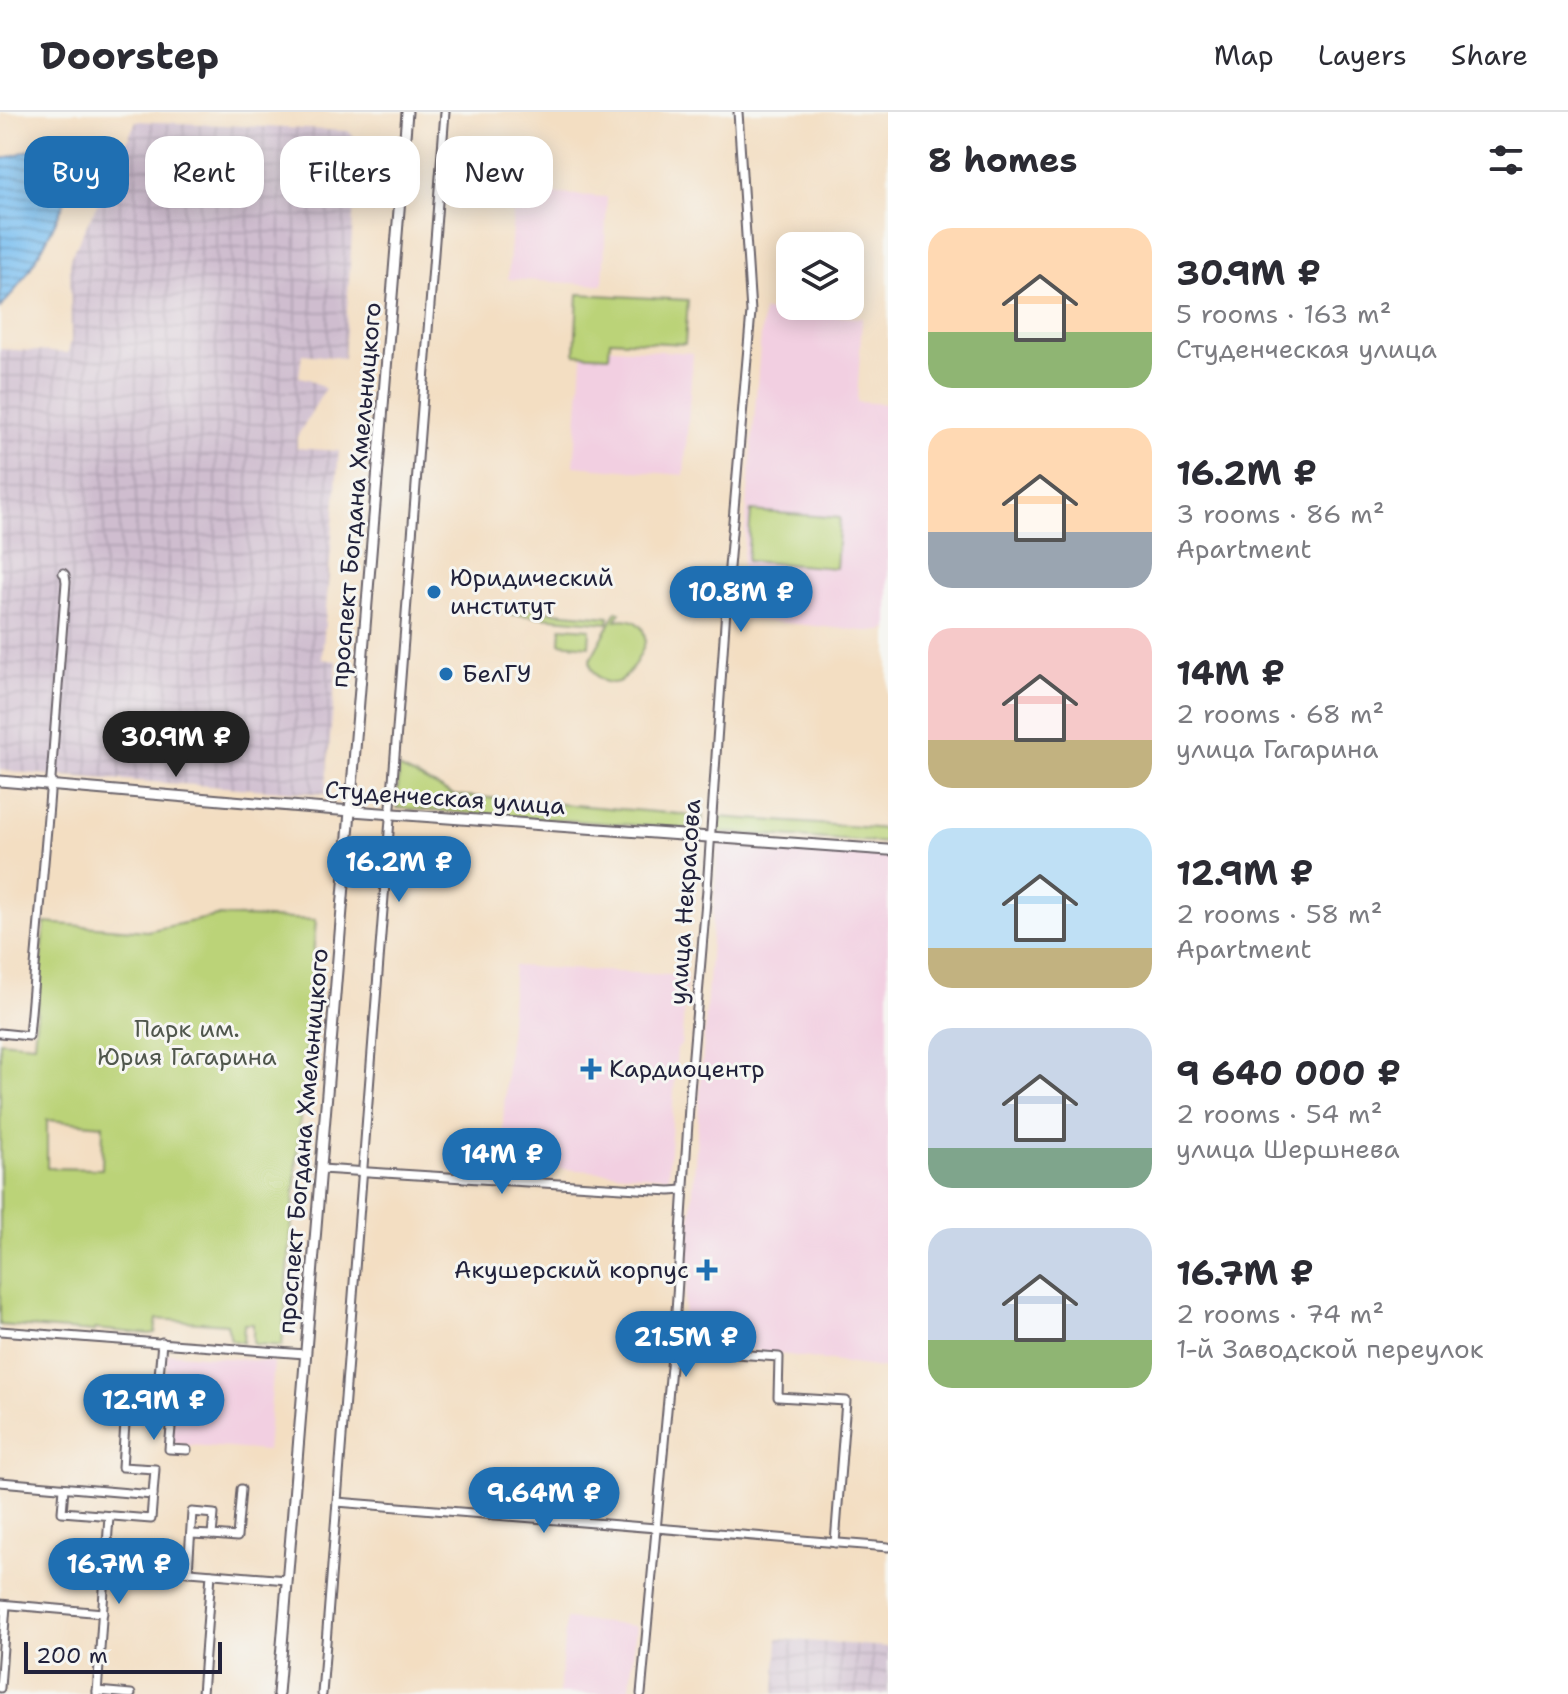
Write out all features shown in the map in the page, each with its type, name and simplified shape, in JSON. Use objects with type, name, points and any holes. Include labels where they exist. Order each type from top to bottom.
[{"type":"main road","name":"проспект Богдана Хмельницкого","points":[[278,1694],[407,112]]},
{"type":"main road","name":"Студенческая улица","points":[[0,781],[350,811],[888,850]]},
{"type":"street","points":[[322,1694],[445,112]]},
{"type":"street","name":"улица Некрасова","points":[[641,1694],[673,1350],[728,579],[751,312],[738,112]]},
{"type":"street","points":[[0,1033],[29,1036],[51,785],[66,579],[63,573]]},
{"type":"street","points":[[321,1169],[683,1190]]},
{"type":"street","points":[[0,1331],[305,1354]]},
{"type":"street","points":[[158,1387],[162,1342]]},
{"type":"street","points":[[673,1350],[779,1357],[778,1397],[846,1401],[835,1543]]},
{"type":"street","points":[[64,1488],[62,1512],[151,1519],[155,1469],[122,1467],[127,1395],[158,1387],[174,1396],[169,1449],[187,1450]]},
{"type":"street","points":[[0,1482],[153,1495]]},
{"type":"street","points":[[191,1534],[237,1537],[241,1489]]},
{"type":"street","points":[[337,1502],[888,1547]]},
{"type":"street","points":[[188,1572],[192,1512],[214,1514],[212,1535]]},
{"type":"street","points":[[109,1516],[97,1693],[131,1694]]},
{"type":"street","points":[[105,1565],[287,1580]]},
{"type":"street","points":[[202,1694],[211,1574]]},
{"type":"street","points":[[0,1688],[3,1604],[103,1613]]},
{"type":"shaded area","points":[[136,121],[348,131],[354,136],[280,136],[280,208],[354,208],[344,358],[302,354],[299,377],[325,389],[297,437],[297,448],[339,451],[322,659],[337,661],[325,794],[0,770],[0,349],[68,353],[71,340],[70,258],[95,208],[129,208],[129,137]]},
{"type":"shaded area","points":[[553,193],[607,197],[603,285],[508,279],[514,208],[553,208]]},
{"type":"shaded area","points":[[763,311],[776,312],[776,320],[862,320],[857,402],[888,404],[888,629],[864,631],[738,618]]},
{"type":"shaded area","points":[[583,346],[693,353],[684,475],[574,466]]},
{"type":"shaded area","points":[[718,845],[888,856],[888,1369],[682,1340]]},
{"type":"shaded area","name":"Кардиоцентр","points":[[514,966],[687,976],[681,1045],[677,1049],[668,1177],[500,1164]]},
{"type":"shaded area","points":[[167,1353],[274,1362],[267,1451],[165,1443],[170,1385],[165,1384]]},
{"type":"shaded area","points":[[566,1619],[636,1626],[629,1694],[559,1694]]},
{"type":"shaded area","points":[[778,1639],[888,1647],[888,1694],[775,1694]]},
{"type":"green space","points":[[578,294],[688,300],[685,344],[610,340],[609,356],[575,354]]},
{"type":"green space","points":[[751,511],[840,518],[836,568],[747,561]]},
{"type":"green space","points":[[497,607],[609,617],[608,623],[497,613]]},
{"type":"green space","points":[[617,611],[620,613],[616,620],[632,621],[640,626],[645,642],[626,676],[609,683],[598,677],[590,660]]},
{"type":"green space","points":[[561,627],[590,629],[589,646],[560,643]]},
{"type":"green space","points":[[399,768],[454,795],[703,816],[701,830],[397,808]]},
{"type":"green space","points":[[717,817],[888,829],[888,843],[716,832]]},
{"type":"green space","name":"Парк им. Юрия Гагарина","points":[[217,916],[316,920],[282,1346],[253,1344],[253,1324],[244,1324],[243,1343],[231,1340],[227,1324],[157,1319],[155,1333],[149,1334],[0,1325],[0,1041],[34,1044],[45,923],[147,931]],"holes":[[[47,1120],[103,1125],[102,1169],[47,1168]]]},
{"type":"water","points":[[24,152],[24,208],[61,208],[30,268],[0,308],[0,160]]},
{"type":"place","name":"Юридический институт","points":[[434,592]]},
{"type":"place","name":"БелГУ","points":[[446,674]]},
{"type":"place","name":"Кардиоцентр","points":[[591,1069]]},
{"type":"place","name":"Акушерский корпус","points":[[707,1270]]}]
